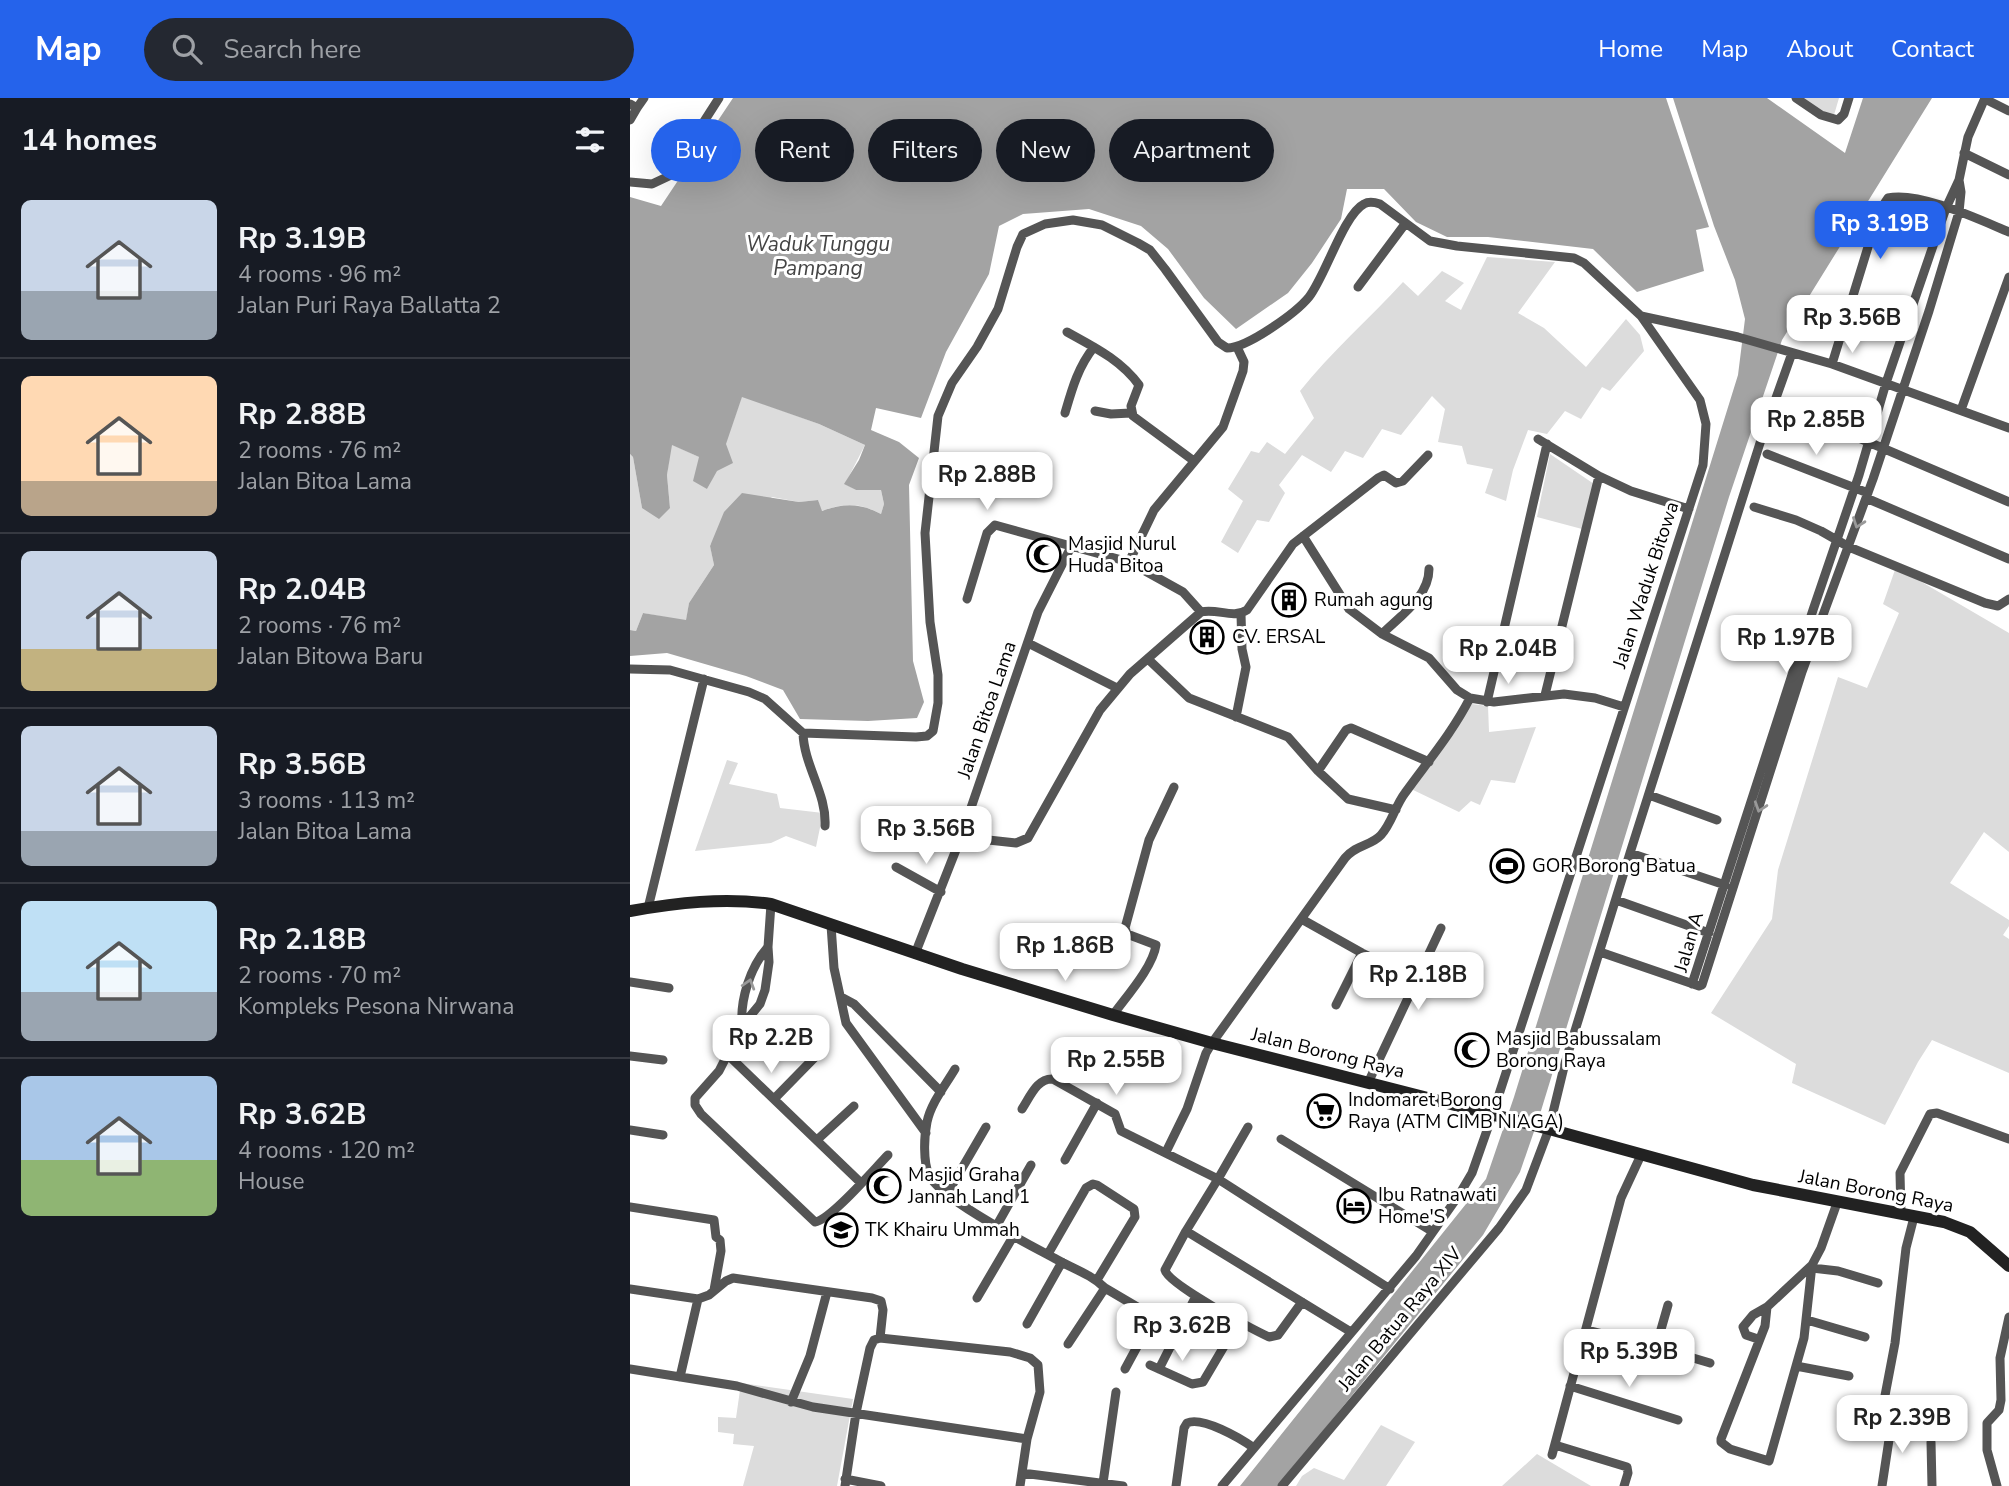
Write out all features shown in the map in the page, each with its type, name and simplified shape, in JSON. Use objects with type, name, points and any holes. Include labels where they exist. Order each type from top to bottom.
[{"type":"main road","name":"Jalan Borong Raya","points":[[630,911],[719,901],[771,904],[915,954],[1212,1043],[1753,1185],[1944,1222],[1970,1232],[2009,1266]]},
{"type":"street","points":[[630,120],[634,106],[644,98]]},
{"type":"street","points":[[630,182],[652,184],[669,176],[719,98]]},
{"type":"street","points":[[1796,98],[1821,115],[1838,120],[1844,114],[1849,98]]},
{"type":"street","points":[[1959,180],[1968,137],[1985,98],[2009,111]]},
{"type":"street","points":[[1965,152],[2009,175]]},
{"type":"street","name":"Jalan A","points":[[1739,858],[1725,885],[1692,984],[1702,986],[1886,383],[1946,208],[1959,180]]},
{"type":"street","name":"Jalan A","points":[[1798,671],[1849,547],[1883,450],[1959,212],[1959,180]]},
{"type":"street","points":[[1832,364],[1888,198],[1896,197],[1946,208],[2009,232]]},
{"type":"street","name":"Jalan Waduk Bitowa","points":[[1222,1486],[1390,1289],[1460,1195],[1472,1172],[1495,1117],[1689,509],[1706,446],[1704,411],[1684,374],[1641,316],[1584,263],[1574,258],[1430,241],[1380,204],[1365,203],[1349,222],[1308,298],[1290,314],[1237,347]]},
{"type":"street","points":[[803,733],[916,737],[927,736],[933,731],[937,714],[938,675],[930,622],[925,533],[938,416],[946,394],[998,309],[1023,234],[1045,224],[1073,220],[1102,225],[1150,250],[1218,342],[1227,348],[1237,347],[1244,362],[1223,427],[1154,510],[1129,562]]},
{"type":"street","points":[[1358,287],[1405,224]]},
{"type":"street","points":[[1961,410],[2009,277]]},
{"type":"street","points":[[1641,316],[1738,337],[1832,364],[2009,428]]},
{"type":"street","points":[[1068,332],[1115,360],[1139,385],[1130,413]]},
{"type":"street","points":[[1065,413],[1074,380],[1094,347]]},
{"type":"street","name":"Jalan Batua Raya XIV","points":[[1282,1486],[1520,1201],[1790,352]]},
{"type":"street","points":[[1893,366],[1900,371],[1908,371]]},
{"type":"street","points":[[1095,411],[1130,413],[1194,461]]},
{"type":"street","points":[[1805,415],[2009,502]]},
{"type":"street","points":[[1538,439],[1599,476],[1631,491],[1689,509]]},
{"type":"street","points":[[1487,702],[1547,444]]},
{"type":"street","points":[[1766,454],[1855,488],[1867,496],[2009,559]]},
{"type":"street","points":[[961,837],[1016,843],[1028,838],[1089,726],[1130,674],[1201,612],[1210,610],[1241,614],[1251,605],[1284,556],[1303,536],[1378,478],[1384,475],[1396,483],[1403,481],[1428,455]]},
{"type":"street","points":[[933,461],[956,464],[985,475],[1002,487]]},
{"type":"street","points":[[1545,695],[1599,476]]},
{"type":"street","points":[[1754,507],[1796,520],[1849,547],[1992,605],[1998,606],[2009,599]]},
{"type":"street","points":[[967,599],[987,533],[992,526],[1012,528],[1129,562],[1183,592],[1201,612]]},
{"type":"street","points":[[1303,536],[1349,608],[1382,634],[1429,658],[1457,690],[1470,698],[1487,702],[1545,695],[1584,696],[1624,706]]},
{"type":"street","name":"Jalan Bitoa Lama","points":[[915,954],[961,837],[1038,612],[1071,547]]},
{"type":"street","points":[[1382,634],[1423,592],[1429,582],[1429,569]]},
{"type":"street","points":[[1236,717],[1246,667],[1242,649],[1241,614]]},
{"type":"street","points":[[1028,643],[1117,688]]},
{"type":"street","points":[[1149,660],[1189,698],[1284,734],[1348,799],[1396,810]]},
{"type":"street","points":[[630,668],[670,670],[765,699],[803,733],[809,767],[822,801],[825,826]]},
{"type":"street","points":[[648,908],[704,679]]},
{"type":"street","points":[[1166,1152],[1187,1109],[1206,1052],[1212,1043],[1352,849],[1380,836],[1391,822],[1406,791],[1450,733],[1470,698]]},
{"type":"street","points":[[1318,771],[1346,730],[1351,728],[1429,762]]},
{"type":"street","points":[[1113,1015],[1147,966],[1156,948],[1151,942],[1127,934],[1125,928],[1149,840],[1174,787]]},
{"type":"street","points":[[1649,795],[1717,820]]},
{"type":"street","points":[[1630,853],[1725,885]]},
{"type":"street","points":[[896,867],[941,892]]},
{"type":"street","points":[[1616,900],[1709,933]]},
{"type":"street","points":[[771,904],[765,990],[754,1014],[742,1026],[719,1072],[695,1098],[695,1105],[810,1219],[819,1222],[888,1155]]},
{"type":"street","points":[[1305,921],[1362,953],[1417,979]]},
{"type":"street","points":[[831,925],[833,959],[843,1014],[852,1033],[926,1133]]},
{"type":"street","points":[[1368,1083],[1441,928]]},
{"type":"street","points":[[742,1026],[742,1009],[753,970],[768,947]]},
{"type":"street","points":[[1336,1005],[1362,953]]},
{"type":"street","points":[[1600,953],[1692,984]]},
{"type":"street","points":[[630,982],[669,988]]},
{"type":"street","points":[[841,996],[854,1004],[941,1093]]},
{"type":"street","points":[[774,1099],[818,1054]]},
{"type":"street","points":[[729,1055],[861,1182]]},
{"type":"street","points":[[630,1056],[663,1060]]},
{"type":"street","points":[[955,1069],[927,1121],[927,1169],[933,1183],[1014,1236],[1097,1280],[1105,1288],[1144,1311],[1149,1318],[1145,1332],[1125,1369]]},
{"type":"street","points":[[1021,1109],[1040,1082],[1047,1078],[1053,1079],[1115,1114],[1119,1129],[1218,1180],[1390,1289]]},
{"type":"street","points":[[1065,1160],[1097,1103]]},
{"type":"street","points":[[818,1139],[854,1106]]},
{"type":"street","points":[[1883,1406],[1895,1343],[1906,1248],[1908,1215],[1900,1172],[1930,1114],[1937,1113],[2009,1139]]},
{"type":"street","points":[[947,1194],[986,1127]]},
{"type":"street","points":[[1248,1127],[1186,1231],[1165,1274],[1196,1296],[1266,1336],[1278,1335],[1302,1302]]},
{"type":"street","points":[[630,1130],[663,1135]]},
{"type":"street","points":[[1281,1139],[1433,1232]]},
{"type":"street","points":[[1624,1486],[1627,1467],[1554,1450],[1621,1198],[1641,1155]]},
{"type":"street","points":[[997,1225],[1031,1165]]},
{"type":"street","points":[[1048,1254],[1086,1188],[1097,1185],[1134,1209],[1135,1217],[1097,1280]]},
{"type":"street","points":[[1758,1339],[1746,1335],[1743,1327],[1753,1315],[1767,1307],[1812,1266],[1837,1203]]},
{"type":"street","points":[[630,1207],[714,1220],[721,1251],[714,1290]]},
{"type":"street","points":[[1186,1231],[1352,1332]]},
{"type":"street","points":[[977,1298],[1014,1236]]},
{"type":"street","points":[[1027,1324],[1062,1262]]},
{"type":"street","points":[[1812,1266],[1878,1283]]},
{"type":"street","points":[[1767,1307],[1765,1326],[1721,1439],[1724,1446],[1769,1461],[1807,1320],[1812,1266]]},
{"type":"street","points":[[630,1289],[698,1299],[709,1295],[733,1278],[881,1301],[883,1310],[880,1338]]},
{"type":"street","points":[[1068,1344],[1105,1288]]},
{"type":"street","points":[[791,1402],[810,1356],[827,1292]]},
{"type":"street","points":[[1159,1369],[1196,1296]]},
{"type":"street","points":[[680,1377],[698,1299]]},
{"type":"street","points":[[1656,1347],[1668,1305]]},
{"type":"street","points":[[1997,1486],[1987,1450],[1987,1423],[1999,1410],[2000,1358],[2009,1317]]},
{"type":"street","points":[[1807,1320],[1865,1337]]},
{"type":"street","points":[[1150,1365],[1192,1384],[1203,1382],[1239,1321]]},
{"type":"street","points":[[1587,1330],[1710,1363]]},
{"type":"street","points":[[881,1486],[845,1482],[871,1343],[880,1338],[1010,1352],[1038,1365],[1040,1392],[1027,1439],[1020,1486]]},
{"type":"street","points":[[1796,1366],[1849,1376]]},
{"type":"street","points":[[630,1369],[737,1386],[791,1402],[1027,1439]]},
{"type":"street","points":[[1570,1386],[1678,1420]]},
{"type":"street","points":[[1103,1483],[1116,1392]]},
{"type":"street","points":[[1176,1486],[1186,1423],[1199,1420],[1241,1439],[1254,1448]]},
{"type":"street","points":[[1882,1486],[1892,1420]]},
{"type":"street","points":[[1931,1442],[1932,1486]]},
{"type":"street","points":[[1022,1473],[1123,1486]]},
{"type":"shaded area","points":[[1802,98],[1839,98],[1834,115],[1819,113]]},
{"type":"shaded area","points":[[1487,257],[1555,262],[1518,313],[1544,328],[1586,367],[1626,319],[1640,335],[1644,351],[1610,391],[1602,387],[1581,419],[1565,411],[1547,434],[1528,430],[1513,470],[1506,501],[1485,493],[1493,469],[1467,464],[1462,446],[1438,442],[1445,409],[1432,396],[1401,435],[1382,429],[1363,458],[1345,451],[1331,472],[1302,455],[1279,485],[1285,493],[1269,522],[1257,520],[1238,553],[1221,542],[1243,501],[1228,489],[1251,451],[1259,453],[1267,442],[1285,454],[1314,418],[1300,391],[1324,363],[1403,282],[1418,296],[1442,271],[1464,283],[1445,301],[1461,310]]},
{"type":"shaded area","points":[[742,396],[819,424],[865,445],[845,484],[856,490],[881,490],[884,504],[881,514],[852,505],[821,511],[818,500],[799,502],[772,497],[710,545],[714,565],[689,603],[686,621],[643,613],[636,631],[630,630],[630,454],[633,457],[642,508],[670,508],[667,475],[671,444],[699,457],[707,489]]},
{"type":"shaded area","points":[[1550,454],[1594,484],[1582,529],[1537,517]]},
{"type":"shaded area","points":[[1896,567],[2009,633],[2009,852],[1984,832],[1950,883],[2009,920],[2009,926],[2003,935],[2009,939],[2009,1073],[1932,1040],[1885,1125],[1792,1083],[1796,1064],[1711,1013],[1772,919],[1778,870],[1838,677],[1867,688],[1899,613],[1883,604]]},
{"type":"shaded area","points":[[1472,704],[1488,706],[1489,732],[1536,727],[1515,783],[1491,780],[1480,805],[1471,801],[1459,812],[1409,788]]},
{"type":"shaded area","points":[[727,760],[738,763],[729,784],[777,794],[780,808],[823,813],[816,847],[786,836],[771,843],[695,851]]},
{"type":"shaded area","points":[[741,1383],[853,1399],[837,1486],[743,1486],[754,1446],[733,1444],[734,1434],[718,1432],[718,1417],[736,1418]]},
{"type":"shaded area","points":[[1381,1425],[1415,1442],[1386,1486],[1296,1486],[1302,1476],[1314,1468],[1344,1480]]},
{"type":"shaded area","points":[[1537,1454],[1591,1486],[1502,1486]]},
{"type":"water","name":"Waduk Tunggu Pampang","points":[[733,98],[1666,98],[1709,227],[1696,230],[1704,271],[1637,292],[1593,249],[1488,237],[1447,237],[1416,222],[1384,189],[1347,189],[1341,219],[1312,263],[1288,293],[1236,329],[1204,298],[1168,249],[1141,226],[1089,209],[1023,214],[999,226],[989,274],[946,352],[921,418],[876,408],[871,430],[899,442],[919,458],[909,485],[913,661],[924,702],[917,718],[868,721],[800,719],[783,690],[746,676],[667,653],[630,656],[630,630],[636,631],[643,613],[686,620],[689,603],[714,565],[710,546],[724,512],[742,493],[799,502],[818,500],[822,511],[852,505],[881,514],[884,504],[881,490],[856,490],[844,484],[865,445],[819,424],[742,397],[726,444],[733,463],[717,471],[707,489],[693,481],[699,457],[672,445],[667,475],[670,508],[659,519],[642,508],[633,457],[630,454],[630,197],[661,206],[677,182],[741,182],[741,119],[719,119]]},
{"type":"water","points":[[1673,98],[1767,98],[1845,153],[1863,98],[1932,98],[1782,340],[1729,497],[1520,1172],[1483,1235],[1278,1486],[1240,1486],[1486,1179],[1514,1097],[1738,375],[1745,319],[1735,280],[1714,226]]},
{"type":"place","name":"Masjid Nurul Huda Bitoa","points":[[1044,555]]},
{"type":"place","name":"Rumah agung","points":[[1289,600]]},
{"type":"place","name":"CV. ERSAL","points":[[1207,637]]},
{"type":"place","name":"GOR Borong Batua","points":[[1507,866]]},
{"type":"place","name":"Masjid Babussalam Borong Raya","points":[[1472,1050]]},
{"type":"place","name":"Indomaret Borong Raya (ATM CIMB NIAGA)","points":[[1324,1111]]},
{"type":"place","name":"Masjid Graha Jannah Land 1","points":[[884,1186]]},
{"type":"place","name":"Ibu Ratnawati Home'S","points":[[1354,1206]]},
{"type":"place","name":"TK Khairu Ummah","points":[[841,1230]]}]
